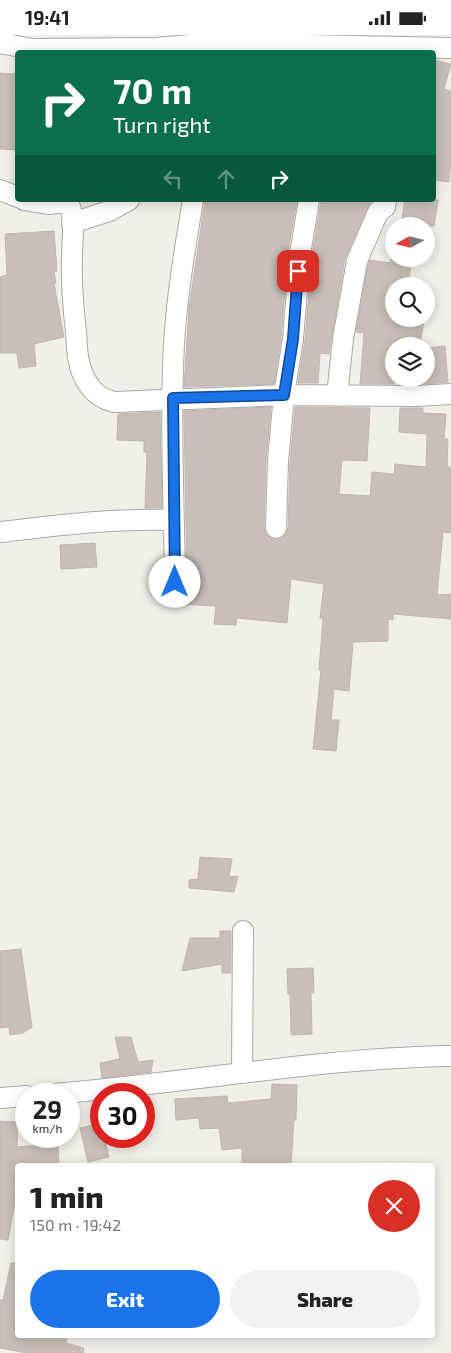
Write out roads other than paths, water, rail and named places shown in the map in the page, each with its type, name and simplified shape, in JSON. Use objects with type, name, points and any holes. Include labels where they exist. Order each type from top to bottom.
[{"type":"street","points":[[40,50],[100,42],[156,41],[204,48],[451,49]]},
{"type":"street","points":[[0,43],[28,50]]},
{"type":"street","points":[[0,190],[15,196]]},
{"type":"street","points":[[34,202],[69,210],[109,211],[125,202]]},
{"type":"street","points":[[175,582],[174,342],[180,278],[193,202]]},
{"type":"street","points":[[276,528],[278,461],[284,395],[293,339],[300,255],[309,202]]},
{"type":"street","points":[[338,396],[343,339],[356,261],[383,206]]},
{"type":"street","points":[[69,210],[73,297],[79,361],[84,377],[103,399],[115,402],[173,398],[284,395],[451,394]]},
{"type":"street","points":[[1,533],[101,521],[174,519]]},
{"type":"street","points":[[242,1072],[243,931]]},
{"type":"street","points":[[80,1091],[242,1072],[414,1057],[451,1056]]},
{"type":"street","points":[[0,1098],[15,1097]]}]
